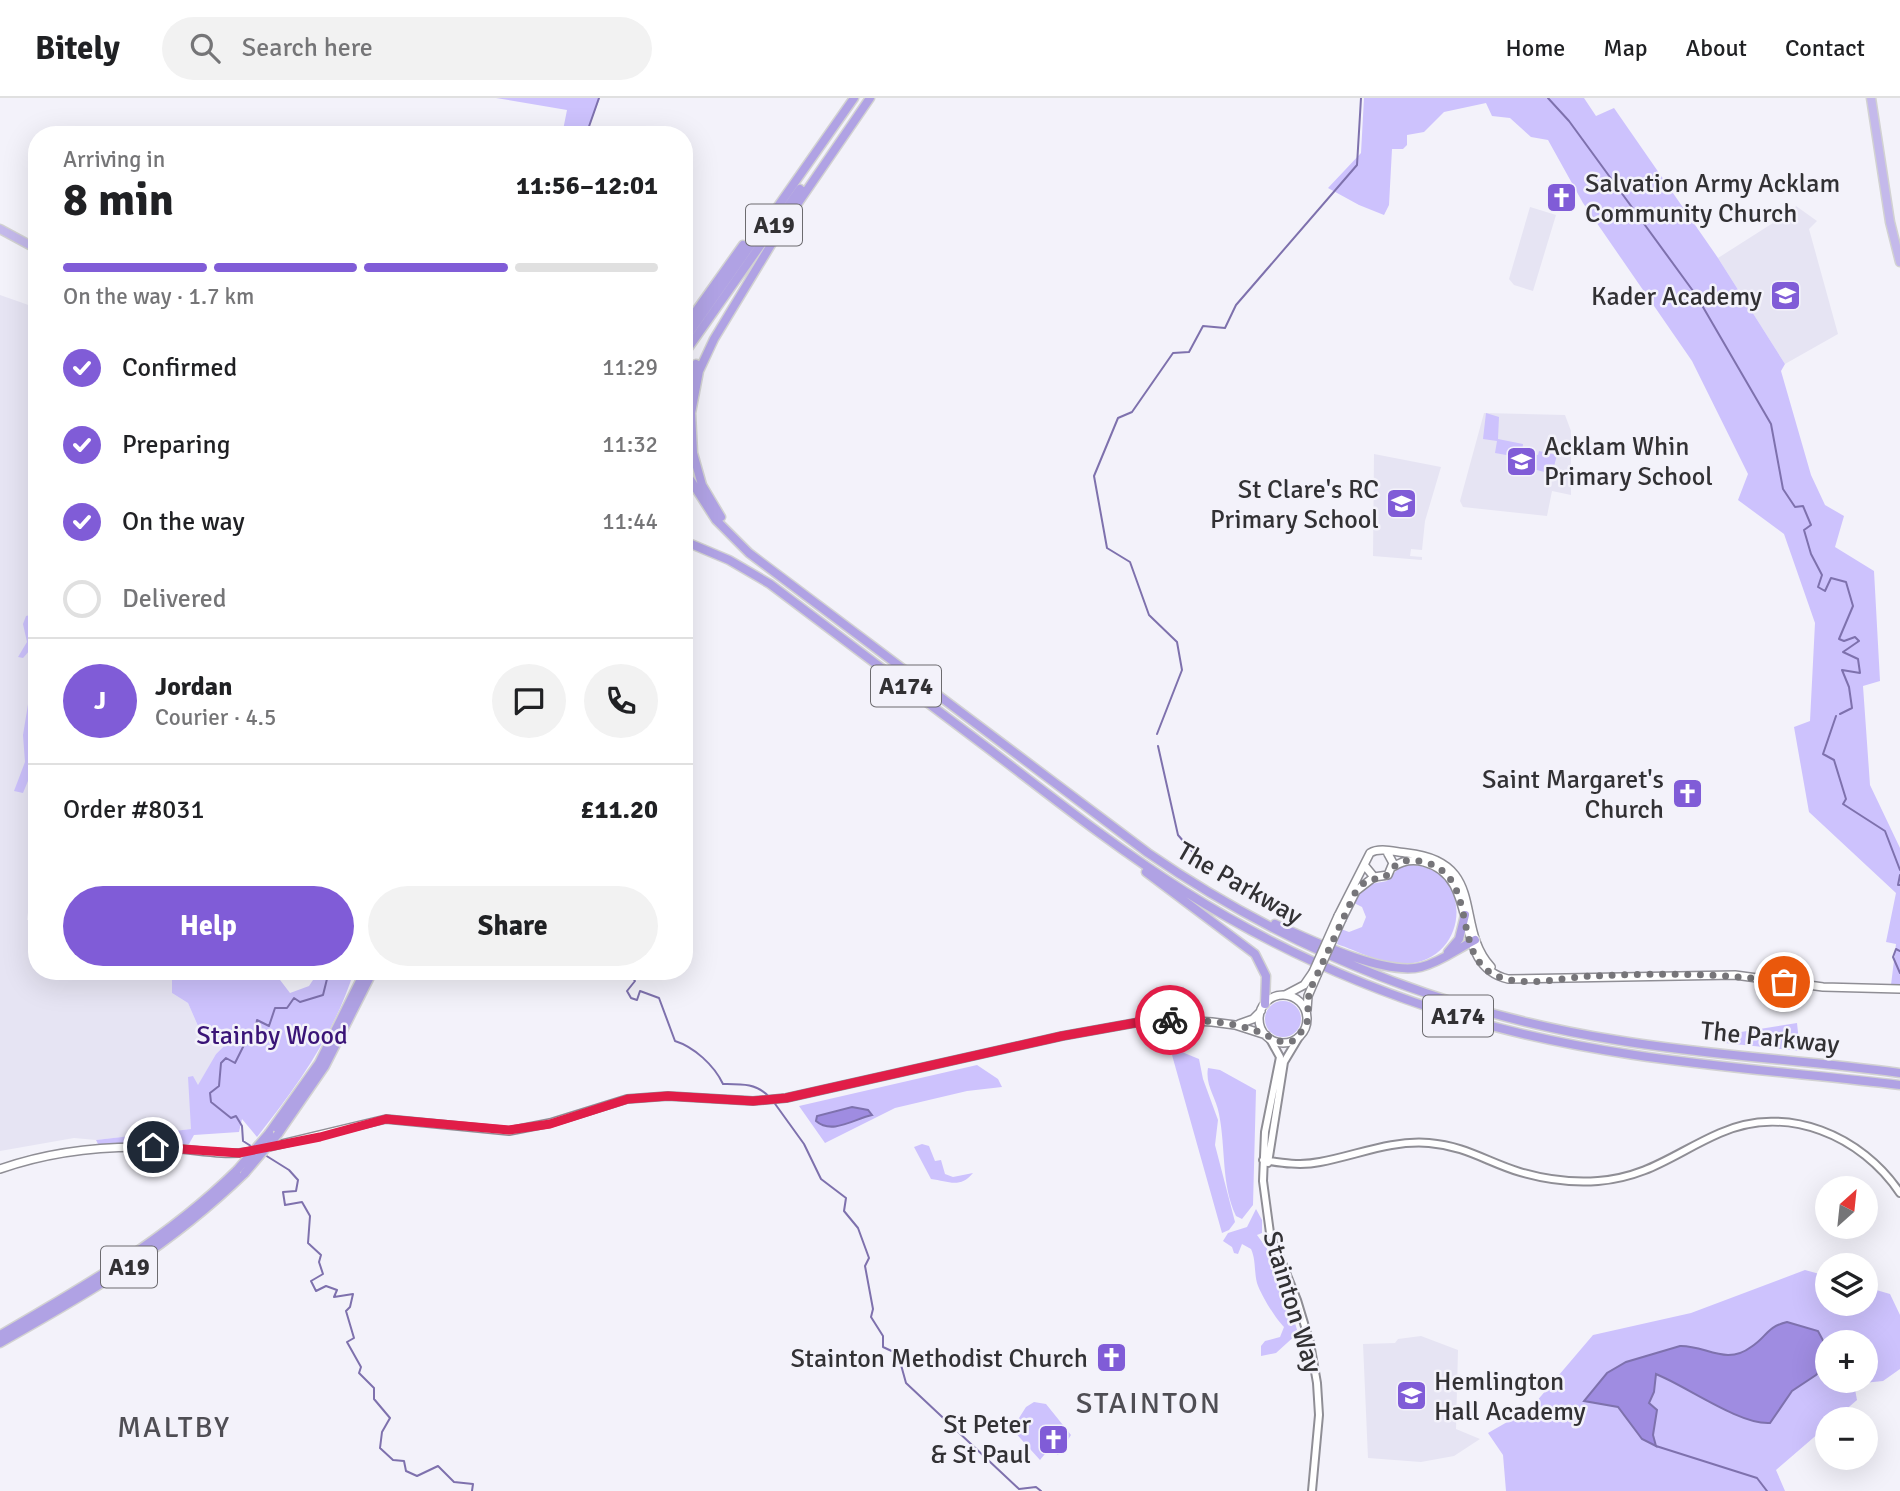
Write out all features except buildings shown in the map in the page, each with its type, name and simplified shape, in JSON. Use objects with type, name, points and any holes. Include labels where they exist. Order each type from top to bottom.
[{"type":"highway","name":"A19","points":[[693,327],[854,98]]},
{"type":"highway","points":[[693,315],[854,98]]},
{"type":"highway","name":"A19","points":[[693,341],[865,98]]},
{"type":"highway","points":[[693,375],[703,351],[795,206],[870,98]]},
{"type":"highway","points":[[696,311],[741,258]]},
{"type":"highway","points":[[693,402],[699,371],[741,294]]},
{"type":"highway","points":[[693,453],[702,485],[730,530],[786,579]]},
{"type":"highway","name":"The Parkway","points":[[693,485],[727,533],[749,553],[1103,820],[1191,882],[1272,928],[1344,962],[1416,990],[1504,1017],[1620,1041],[1900,1073]]},
{"type":"highway","name":"The Parkway","points":[[693,547],[745,568],[770,584],[1150,869],[1229,918],[1313,961],[1411,1001],[1501,1029],[1589,1048],[1900,1088]]},
{"type":"highway","points":[[1065,806],[1096,834],[1255,954],[1266,976],[1263,1007]]},
{"type":"highway","points":[[1191,882],[1279,926],[1368,961],[1399,969],[1431,964],[1473,941]]},
{"type":"highway","points":[[1431,964],[1456,944],[1465,915]]},
{"type":"highway","name":"A19","points":[[274,1134],[319,1063],[360,980]]},
{"type":"highway","name":"A19","points":[[0,1343],[150,1254],[197,1217],[274,1134],[325,1066],[368,980]]},
{"type":"highway","name":"A19","points":[[0,1335],[143,1249],[241,1171]]},
{"type":"main road","points":[[1871,98],[1890,222],[1900,262]]},
{"type":"main road","points":[[0,229],[28,244]]},
{"type":"main road","points":[[0,235],[28,249]]},
{"type":"main road","points":[[1235,1024],[1287,1042],[1299,1037],[1307,1024],[1307,1000],[1315,974],[1370,853],[1380,850],[1429,858],[1454,874],[1467,898],[1473,941]]},
{"type":"main road","points":[[1387,852],[1393,867]]},
{"type":"main road","points":[[1340,918],[1356,891],[1374,877],[1388,875],[1393,867],[1410,860],[1434,866],[1454,885],[1485,968],[1508,979],[1735,975],[1823,987],[1900,989]]},
{"type":"main road","points":[[1365,866],[1374,877]]},
{"type":"main road","points":[[0,1169],[54,1154],[94,1149],[169,1148],[229,1154],[248,1153],[386,1119],[509,1130],[542,1126],[628,1099],[668,1096],[776,1099],[1118,1026],[1180,1020],[1235,1024],[1247,1022],[1273,997],[1284,995],[1304,985],[1315,974]]},
{"type":"main road","points":[[1284,995],[1299,1001],[1307,1014]]},
{"type":"main road","points":[[1263,1007],[1260,1023],[1268,1037]]},
{"type":"street","name":"Stainton Way","points":[[1268,1037],[1279,1053],[1279,1063],[1265,1132],[1265,1196],[1270,1233],[1297,1300],[1310,1343],[1317,1383],[1319,1415],[1312,1491]]},
{"type":"street","name":"Stainton Way","points":[[1265,1161],[1284,1062],[1299,1037]]},
{"type":"street","points":[[1265,1161],[1319,1163],[1381,1146],[1428,1143],[1471,1151],[1529,1174],[1562,1180],[1616,1180],[1666,1163],[1722,1131],[1769,1122],[1788,1122],[1821,1129],[1855,1146],[1872,1159],[1900,1193]]},
{"type":"shaded area","name":"Kader Academy","points":[[1796,206],[1817,221],[1809,229],[1838,334],[1785,364],[1718,258],[1787,214],[1790,215]]},
{"type":"shaded area","points":[[1530,207],[1556,215],[1533,291],[1514,285],[1509,279]]},
{"type":"shaded area","points":[[0,295],[28,305],[28,980],[172,980],[172,993],[188,1003],[198,1026],[226,1044],[216,1054],[198,1086],[191,1129],[96,1140],[74,1138],[0,1151]]},
{"type":"shaded area","name":"Acklam Whin Primary School","points":[[1484,413],[1565,415],[1571,431],[1571,495],[1552,491],[1547,516],[1463,507],[1460,501]]},
{"type":"shaded area","name":"St Clare's RC Primary School","points":[[1374,454],[1441,467],[1425,521],[1422,550],[1411,549],[1410,556],[1422,557],[1422,560],[1373,556]]},
{"type":"shaded area","points":[[852,1107],[868,1110],[872,1115],[829,1127],[816,1121],[817,1116]]},
{"type":"shaded area","points":[[1787,1322],[1815,1330],[1815,1376],[1792,1391],[1770,1423],[1758,1422],[1729,1412],[1656,1374],[1654,1392],[1649,1403],[1657,1410],[1653,1435],[1656,1446],[1642,1439],[1618,1407],[1584,1401],[1607,1373],[1626,1362],[1680,1346],[1733,1355],[1751,1347],[1780,1324]]},
{"type":"shaded area","name":"Hemlington Hall Academy","points":[[1421,1336],[1458,1350],[1456,1429],[1480,1439],[1454,1456],[1421,1462],[1368,1458],[1363,1344],[1395,1343],[1398,1339]]},
{"type":"green space","points":[[496,98],[600,98],[589,126],[564,126],[567,110]]},
{"type":"green space","points":[[1364,98],[1584,98],[1596,116],[1614,108],[1718,258],[1785,364],[1781,371],[1811,475],[1825,505],[1844,516],[1835,547],[1874,571],[1880,681],[1863,686],[1870,785],[1900,848],[1900,985],[1891,985],[1896,944],[1886,942],[1896,893],[1809,812],[1794,727],[1810,721],[1815,623],[1784,534],[1738,500],[1748,474],[1692,361],[1583,203],[1548,140],[1531,137],[1510,118],[1492,116],[1486,103],[1444,112],[1424,132],[1407,135],[1407,145],[1403,149],[1392,149],[1389,205],[1384,215],[1328,188],[1361,153]]},
{"type":"green space","points":[[1486,413],[1499,417],[1498,439],[1523,444],[1522,452],[1538,455],[1539,451],[1557,455],[1552,474],[1533,469],[1535,460],[1495,453],[1497,441],[1483,439]]},
{"type":"green space","points":[[26,616],[28,652],[23,658],[18,657],[27,642],[23,624]]},
{"type":"green space","points":[[28,704],[28,781],[23,793],[14,791],[25,762],[23,735]]},
{"type":"green space","points":[[1407,865],[1429,869],[1445,879],[1454,895],[1456,913],[1453,931],[1443,947],[1427,959],[1404,964],[1378,960],[1337,944],[1341,929],[1349,932],[1362,927],[1366,917],[1362,907],[1354,903],[1364,888],[1387,881],[1400,867]]},
{"type":"green space","name":"Stainby Wood","points":[[172,980],[280,980],[290,993],[309,986],[313,980],[351,980],[325,1038],[287,1098],[257,1137],[242,1119],[239,1132],[194,1135],[189,1144],[98,1144],[96,1140],[191,1129],[188,1077],[193,1076],[198,1085],[216,1054],[226,1044],[198,1026],[188,1003],[172,993]]},
{"type":"green space","points":[[1283,1001],[1296,1006],[1301,1019],[1296,1032],[1283,1037],[1270,1032],[1265,1019],[1270,1006]]},
{"type":"green space","points":[[1797,1023],[1800,1051],[1725,1043],[1722,1035]]},
{"type":"green space","points":[[1177,1050],[1199,1059],[1203,1079],[1218,1120],[1215,1145],[1235,1222],[1229,1230],[1222,1233],[1172,1055]]},
{"type":"green space","points":[[977,1065],[998,1079],[1002,1087],[967,1091],[895,1108],[825,1143],[799,1106]]},
{"type":"green space","points":[[1208,1068],[1220,1070],[1256,1090],[1253,1205],[1242,1219],[1236,1216],[1228,1191],[1218,1108],[1209,1086]]},
{"type":"green space","points":[[922,1144],[929,1146],[935,1161],[941,1160],[945,1174],[953,1177],[973,1173],[958,1182],[931,1179],[914,1147]]},
{"type":"green space","points":[[1256,1209],[1262,1220],[1262,1233],[1257,1235],[1276,1261],[1280,1294],[1288,1300],[1298,1333],[1276,1353],[1261,1356],[1261,1346],[1265,1341],[1280,1337],[1284,1327],[1259,1288],[1251,1249],[1242,1244],[1238,1254],[1234,1253],[1232,1247],[1223,1241],[1228,1233],[1247,1227]]},
{"type":"green space","points":[[1805,1270],[1815,1273],[1815,1316],[1878,1316],[1878,1290],[1890,1294],[1900,1315],[1900,1369],[1878,1382],[1878,1330],[1815,1330],[1815,1393],[1856,1393],[1857,1400],[1849,1407],[1815,1407],[1815,1436],[1776,1470],[1785,1491],[1506,1491],[1503,1455],[1488,1433],[1530,1409],[1593,1335],[1691,1313]]},
{"type":"green space","points":[[1034,1402],[1046,1404],[1071,1435],[1058,1455],[1049,1449],[1040,1460],[1012,1429],[1026,1407]]},
{"type":"waterway","points":[[589,126],[599,98]]},
{"type":"waterway","points":[[1157,734],[1182,670],[1177,642],[1149,615],[1130,562],[1107,548],[1094,476],[1118,418],[1132,412],[1173,353],[1189,352],[1203,326],[1225,328],[1236,305],[1357,165],[1361,98]]},
{"type":"waterway","points":[[1548,98],[1569,121],[1696,295],[1771,424],[1783,489],[1795,507],[1803,506],[1811,525],[1804,530],[1811,554],[1822,575],[1818,587],[1825,591],[1831,578],[1846,582],[1853,606],[1839,639],[1844,641],[1855,637],[1859,641],[1843,652],[1858,659],[1860,673],[1842,670],[1849,687],[1852,708],[1840,714]]},
{"type":"waterway","points":[[1836,716],[1823,754],[1834,760],[1846,799],[1843,804],[1885,831],[1900,870]]},
{"type":"waterway","points":[[1158,746],[1178,835],[1202,863]]},
{"type":"waterway","points":[[1900,875],[1900,885]]},
{"type":"waterway","points":[[1900,951],[1896,949],[1893,957],[1900,973]]},
{"type":"waterway","points":[[254,1148],[243,1141],[242,1126],[236,1116],[231,1118],[211,1102],[210,1093],[219,1086],[221,1063],[226,1058],[235,1063],[249,1035],[255,1034],[257,1020],[269,1026],[275,1008],[287,1008],[294,998],[300,1002],[323,995],[327,980]]},
{"type":"waterway","points":[[634,980],[627,991],[631,998],[637,1000],[640,991],[659,998],[675,1041],[703,1058],[723,1084],[754,1087],[769,1097]]},
{"type":"waterway","points":[[773,1101],[804,1144],[821,1179],[846,1198],[844,1211],[858,1228],[869,1258],[865,1266],[873,1309],[871,1317],[883,1336],[883,1347],[898,1354],[906,1383],[1019,1489],[1036,1487],[1041,1491]]},
{"type":"waterway","points":[[265,1155],[289,1170],[298,1180],[296,1191],[283,1192],[285,1205],[302,1202],[310,1216],[308,1243],[321,1255],[319,1262],[323,1274],[311,1281],[316,1291],[326,1286],[337,1290],[334,1297],[353,1294],[350,1307],[346,1311],[354,1338],[347,1342],[361,1367],[359,1373],[374,1388],[374,1399],[390,1418],[382,1432],[380,1448],[393,1460],[404,1461],[406,1471],[417,1476],[438,1466],[454,1482],[473,1484],[472,1491]]},
{"type":"waterway","points":[[1656,1446],[1757,1478],[1767,1491]]},
{"type":"way so far","points":[[1170,1020],[1235,1024],[1258,1031],[1278,1042],[1295,1040],[1307,1024],[1306,1006],[1309,992],[1356,891],[1374,877],[1388,875],[1393,867],[1404,861],[1419,861],[1434,866],[1450,879],[1460,895],[1470,942],[1476,956],[1490,973],[1501,978],[1535,981],[1593,976],[1735,975],[1784,982]]},
{"type":"place","name":"Salvation Army Acklam Community Church","points":[[1562,198]]},
{"type":"place","name":"Kader Academy","points":[[1785,296]]},
{"type":"place","name":"Acklam Whin Primary School","points":[[1521,461]]},
{"type":"place","name":"St Clare's RC Primary School","points":[[1402,504]]},
{"type":"place","name":"Saint Margaret's Church","points":[[1687,794]]},
{"type":"place","name":"Stainton Methodist Church","points":[[1111,1358]]},
{"type":"place","name":"Hemlington Hall Academy","points":[[1411,1396]]},
{"type":"place","name":"St Peter & St Paul","points":[[1054,1439]]},
{"type":"district","name":"STAINTON","points":[[1149,1403]]},
{"type":"district","name":"MALTBY","points":[[174,1427]]},
{"type":"route","points":[[153,1147],[212,1153],[248,1153],[386,1119],[416,1120],[460,1128],[521,1130],[550,1124],[592,1108],[628,1099],[686,1096],[753,1101],[786,1098],[1062,1036],[1140,1022],[1170,1020]]}]
